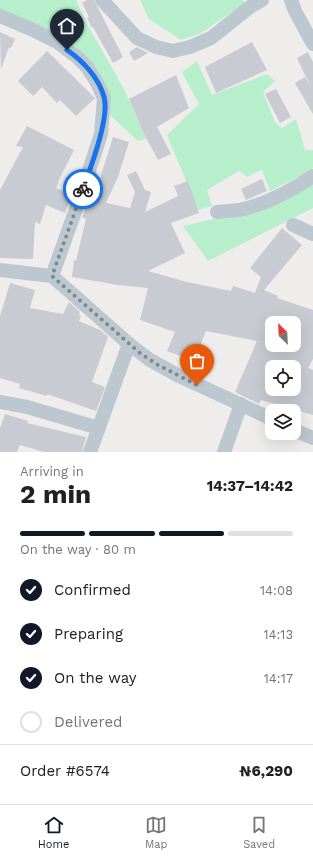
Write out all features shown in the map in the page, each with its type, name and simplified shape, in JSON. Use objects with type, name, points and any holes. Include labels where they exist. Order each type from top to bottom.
[{"type":"street","points":[[102,0],[137,38],[156,47],[173,51],[190,47],[211,38],[260,0]]},
{"type":"street","points":[[291,0],[295,11],[313,44]]},
{"type":"street","points":[[0,16],[57,42],[77,57],[90,72],[104,98],[101,134],[52,276]]},
{"type":"street","points":[[217,212],[240,210],[261,203],[294,189],[313,176]]},
{"type":"street","points":[[293,225],[313,234]]},
{"type":"street","points":[[0,270],[52,276],[129,344],[158,365],[265,416]]},
{"type":"street","points":[[90,452],[129,344]]},
{"type":"street","points":[[0,402],[27,407],[99,428]]},
{"type":"street","points":[[224,452],[241,404]]},
{"type":"street","points":[[301,433],[313,438]]},
{"type":"green space","points":[[0,0],[76,0],[87,24],[125,91],[146,139],[138,141],[108,113],[99,77],[0,9]]},
{"type":"green space","points":[[140,0],[243,0],[245,3],[201,33],[181,40],[149,19]]},
{"type":"green space","points":[[197,61],[212,95],[267,74],[275,81],[263,92],[275,122],[282,128],[296,119],[305,150],[313,150],[313,168],[270,191],[262,170],[247,177],[239,171],[207,190],[212,206],[198,210],[167,135],[199,104],[182,72]]},
{"type":"green space","points":[[313,182],[313,208],[208,261],[183,226],[256,209]]},
{"type":"building","points":[[87,0],[94,0],[123,57],[113,63],[87,18],[89,17],[82,3]]},
{"type":"building","points":[[0,32],[15,39],[11,48],[9,47],[1,69]]},
{"type":"building","points":[[252,42],[267,70],[216,93],[205,67]]},
{"type":"building","points":[[137,47],[148,53],[134,61],[129,52]]},
{"type":"building","points":[[47,51],[95,98],[76,116],[60,100],[57,103],[42,87],[33,96],[18,81]]},
{"type":"building","points":[[308,52],[313,62],[313,114],[295,83],[305,77],[312,90],[297,58]]},
{"type":"building","points":[[176,75],[189,108],[157,127],[171,154],[158,160],[144,134],[129,99]]},
{"type":"building","points":[[276,89],[291,117],[280,123],[265,94]]},
{"type":"building","points":[[27,126],[74,150],[56,188],[72,195],[65,213],[46,205],[40,224],[35,222],[33,259],[0,258],[0,190],[23,147],[16,146]]},
{"type":"building","points":[[113,137],[129,142],[118,177],[106,203],[130,208],[135,192],[127,175],[136,171],[145,190],[151,192],[145,212],[178,196],[174,186],[188,181],[199,213],[171,223],[185,253],[148,271],[187,282],[231,291],[233,286],[255,293],[261,277],[250,268],[282,228],[302,245],[264,290],[278,296],[277,298],[313,310],[313,359],[308,368],[313,370],[313,415],[301,412],[301,404],[275,404],[261,400],[259,404],[235,392],[257,341],[206,331],[194,361],[167,351],[175,332],[140,320],[148,288],[118,285],[72,277],[74,260],[76,261],[86,219],[82,217],[95,180],[99,182]]},
{"type":"building","points":[[262,179],[267,191],[246,200],[241,189]]},
{"type":"building","points":[[10,283],[35,290],[30,308],[63,314],[69,302],[80,312],[79,315],[81,316],[79,321],[100,330],[108,337],[92,382],[105,387],[96,411],[47,394],[47,396],[19,388],[20,384],[0,378],[0,316]]},
{"type":"building","points":[[5,414],[28,421],[27,423],[86,437],[82,452],[44,452],[20,445],[17,452],[0,452],[0,428]]},
{"type":"way so far","points":[[83,189],[52,276],[140,353],[158,365],[197,385]]},
{"type":"route","points":[[67,50],[87,67],[104,98],[101,134],[83,189]]}]
